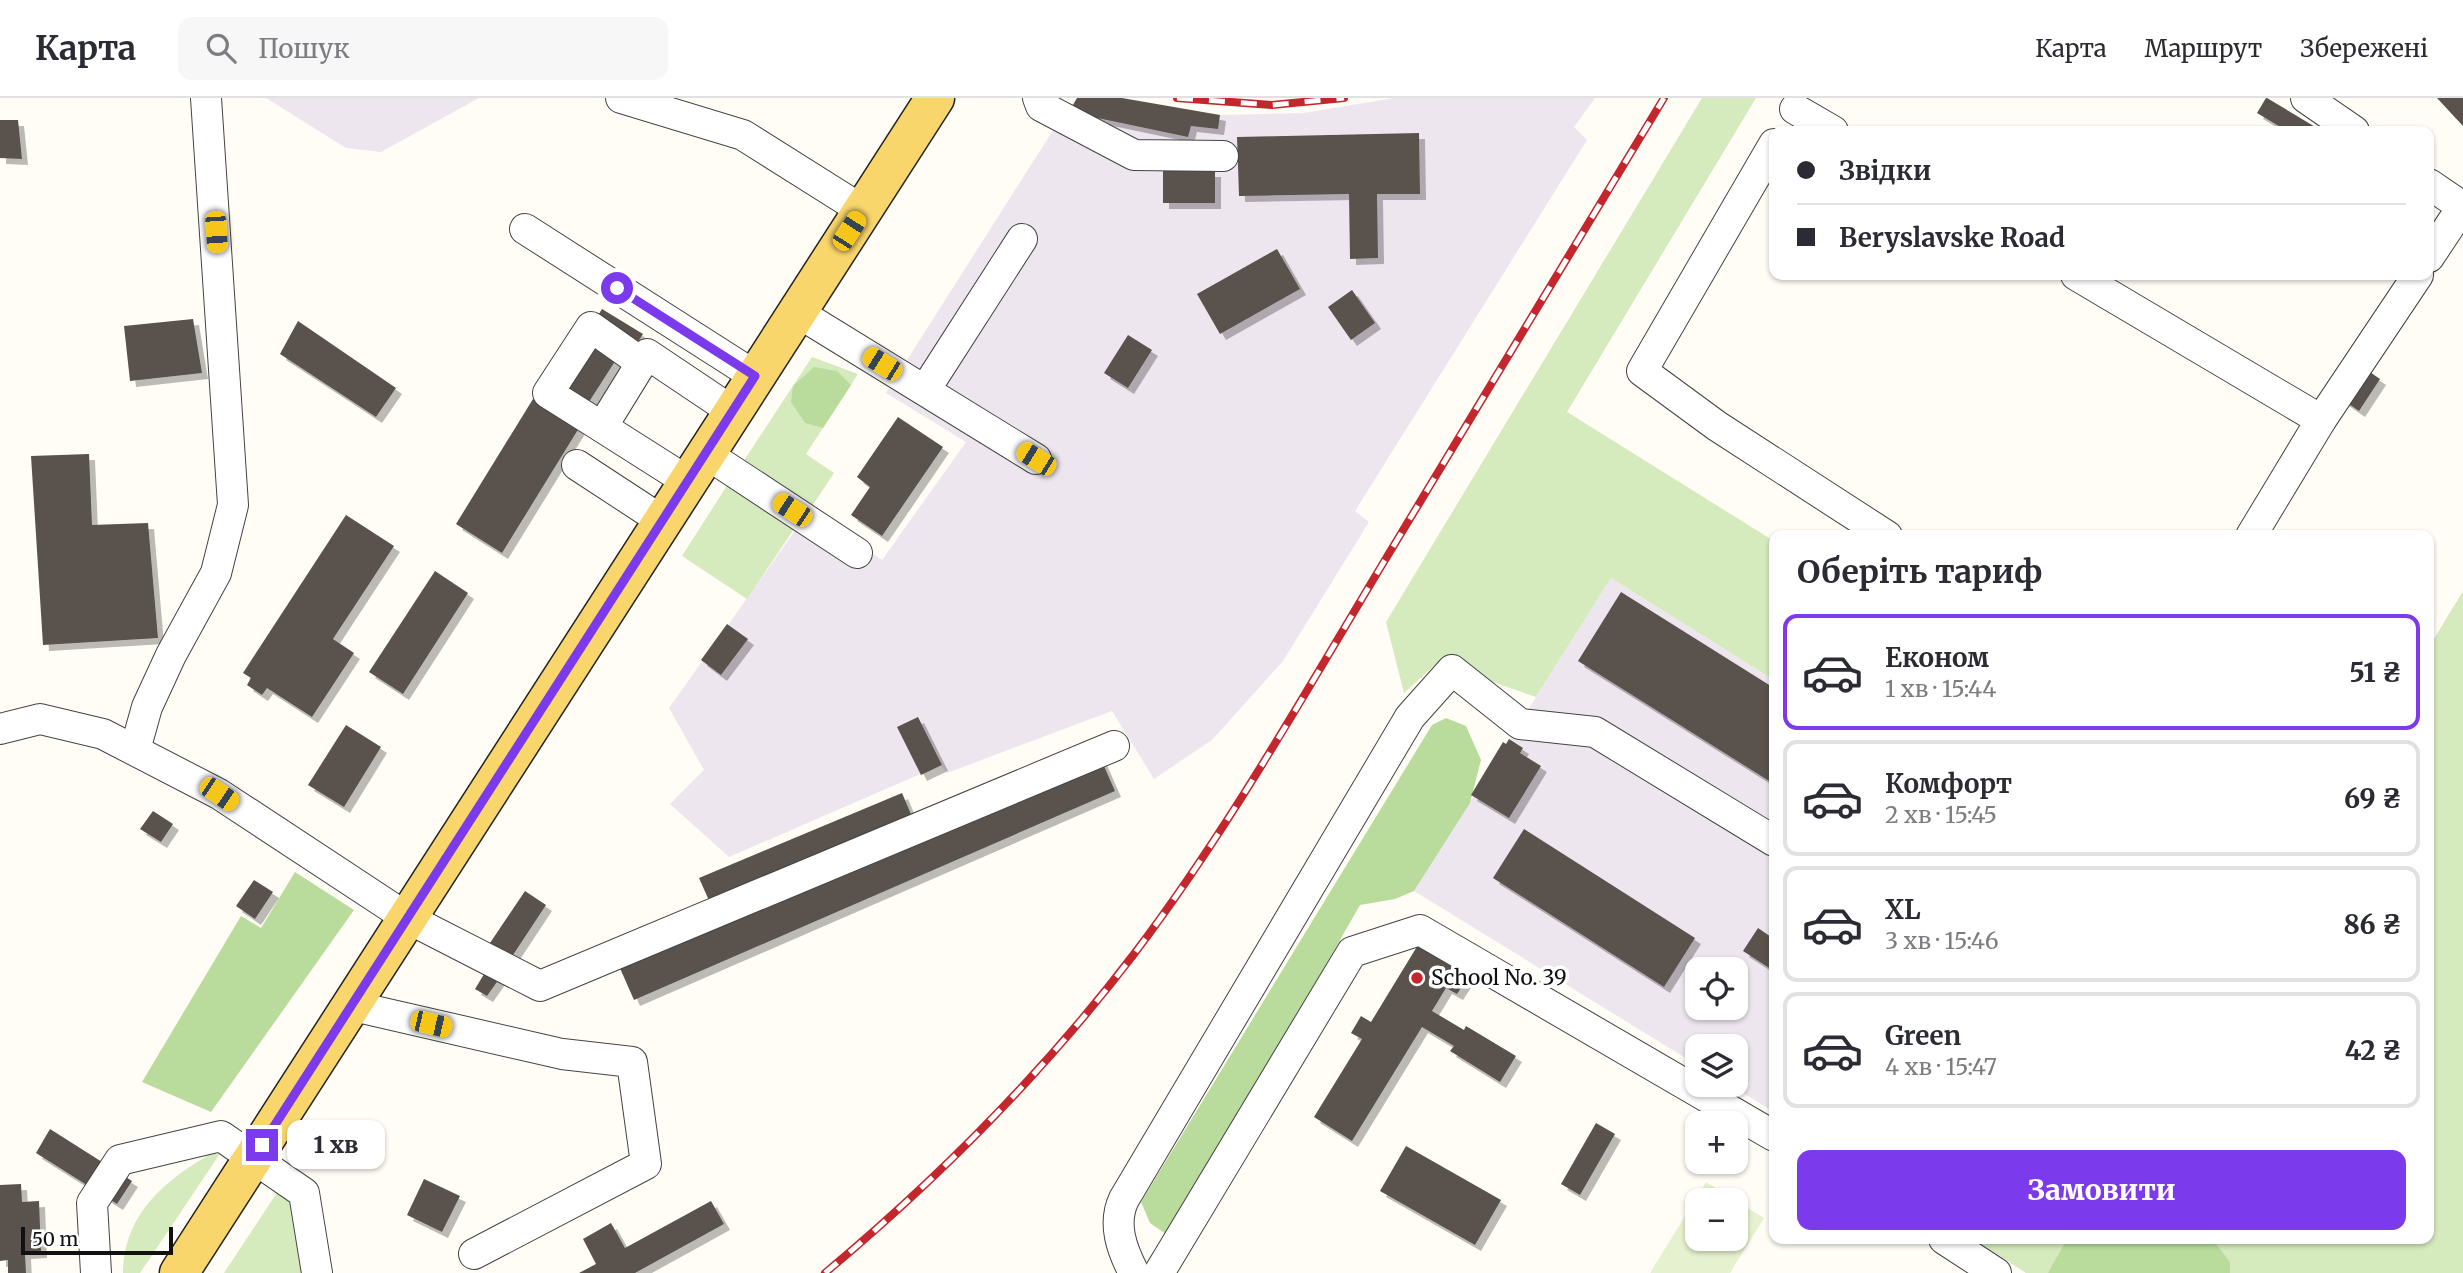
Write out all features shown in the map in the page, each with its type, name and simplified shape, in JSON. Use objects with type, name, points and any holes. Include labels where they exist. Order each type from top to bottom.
[{"type":"main road","points":[[179,1273],[935,98]]},
{"type":"street","points":[[135,750],[147,707],[161,676],[216,573],[233,505],[206,98]]},
{"type":"street","points":[[621,98],[743,135],[862,211]]},
{"type":"street","points":[[1038,98],[1041,106],[1134,155],[1223,156]]},
{"type":"street","points":[[2306,98],[2347,126]]},
{"type":"street","points":[[1793,113],[1822,126]]},
{"type":"street","points":[[1769,153],[1642,370],[1717,426],[1878,530]]},
{"type":"street","points":[[2434,187],[2463,207],[2434,250]]},
{"type":"street","points":[[526,229],[755,376]]},
{"type":"street","points":[[925,390],[1022,239]]},
{"type":"street","points":[[2084,280],[2321,420]]},
{"type":"street","points":[[2255,530],[2321,420],[2414,280]]},
{"type":"street","points":[[797,312],[1036,459]]},
{"type":"street","points":[[642,363],[591,327],[548,393],[602,427],[696,467],[858,553]]},
{"type":"street","points":[[602,427],[647,354],[732,411]]},
{"type":"street","points":[[577,465],[661,520]]},
{"type":"street","points":[[1134,1273],[1119,1232],[1119,1209],[1124,1199],[1410,717],[1452,670],[1520,724],[1595,732],[1769,838]]},
{"type":"street","points":[[0,729],[40,719],[103,734],[219,794],[409,919],[540,986],[1114,746]]},
{"type":"street","points":[[1159,1273],[1352,952],[1420,930],[1769,1133]]},
{"type":"street","points":[[353,1006],[562,1054],[632,1062],[646,1164],[474,1254]]},
{"type":"street","points":[[96,1273],[92,1203],[120,1160],[221,1136],[304,1193],[317,1273]]},
{"type":"street","points":[[1952,1244],[1996,1273]]},
{"type":"shaded area","points":[[266,98],[479,98],[381,152],[346,148]]},
{"type":"shaded area","points":[[1077,98],[1220,115],[1304,113],[1394,98],[1595,98],[1574,127],[1587,140],[1355,511],[1369,522],[1283,661],[1212,740],[1154,779],[1112,711],[947,773],[941,765],[729,857],[670,804],[704,770],[669,708],[809,511],[882,560],[966,442],[886,393],[1057,124]]},
{"type":"shaded area","points":[[1611,578],[1769,677],[1769,1109],[1748,1096],[1748,1034],[1685,1034],[1685,1058],[1414,891]]},
{"type":"green space","points":[[1702,98],[1756,98],[1567,412],[1769,538],[1769,677],[1611,578],[1536,697],[1437,663],[1404,693],[1386,622]]},
{"type":"green space","points":[[812,357],[858,374],[806,454],[834,473],[809,511],[741,465]]},
{"type":"green space","points":[[814,367],[837,371],[851,385],[823,428],[805,423],[791,402],[793,386]]},
{"type":"green space","points":[[728,484],[796,526],[747,599],[682,556]]},
{"type":"green space","points":[[2463,591],[2463,1273],[2026,1273],[1982,1244],[2434,1244],[2434,639]]},
{"type":"green space","points":[[1446,718],[1466,726],[1481,760],[1470,803],[1414,891],[1395,899],[1360,905],[1170,1237],[1150,1223],[1141,1202],[1432,725]]},
{"type":"green space","points":[[295,872],[354,910],[211,1112],[142,1082],[241,916],[261,928]]},
{"type":"green space","points":[[214,1152],[219,1155],[140,1273],[123,1273],[130,1233],[151,1200],[180,1174]]},
{"type":"green space","points":[[1706,1182],[1716,1188],[1702,1188]]},
{"type":"green space","points":[[280,1188],[295,1201],[307,1273],[224,1273]]},
{"type":"green space","points":[[1748,1208],[1764,1218],[1748,1244]]},
{"type":"green space","points":[[1685,1216],[1685,1251],[1744,1251],[1730,1273],[1650,1273]]},
{"type":"green space","points":[[2064,1244],[2216,1244],[2230,1262],[2230,1273],[2048,1273]]},
{"type":"building","points":[[1077,98],[1122,98],[1220,115],[1218,129],[1191,126],[1188,137],[1069,112]]},
{"type":"building","points":[[2266,98],[2314,126],[2279,126],[2257,113]]},
{"type":"building","points":[[2437,98],[2463,98],[2463,126]]},
{"type":"building","points":[[0,120],[18,120],[22,159],[0,158]]},
{"type":"building","points":[[1419,133],[1420,194],[1377,194],[1378,258],[1350,259],[1349,194],[1239,196],[1237,137]]},
{"type":"building","points":[[1163,171],[1215,171],[1215,203],[1163,203]]},
{"type":"building","points":[[1277,249],[1300,289],[1220,334],[1197,294]]},
{"type":"building","points":[[1352,290],[1375,323],[1351,340],[1328,307]]},
{"type":"building","points":[[602,309],[643,334],[634,348],[594,322]]},
{"type":"building","points":[[193,319],[202,373],[130,381],[124,326]]},
{"type":"building","points":[[298,321],[396,388],[376,417],[280,354]]},
{"type":"building","points":[[1128,335],[1152,350],[1128,388],[1104,373]]},
{"type":"building","points":[[600,339],[621,352],[587,405],[566,391]]},
{"type":"building","points":[[2364,368],[2380,379],[2359,411],[2343,400]]},
{"type":"building","points":[[533,399],[579,428],[502,553],[456,524]]},
{"type":"building","points":[[898,417],[943,447],[882,536],[851,515],[870,487],[857,477]]},
{"type":"building","points":[[89,454],[92,525],[148,523],[158,638],[43,645],[31,456]]},
{"type":"building","points":[[346,515],[394,546],[333,639],[354,653],[312,717],[267,688],[262,695],[247,685],[251,678],[243,673]]},
{"type":"building","points":[[435,571],[468,593],[403,694],[369,672]]},
{"type":"building","points":[[1621,592],[1769,685],[1769,781],[1578,661]]},
{"type":"building","points":[[727,624],[748,639],[721,675],[701,660]]},
{"type":"building","points":[[918,717],[942,765],[921,775],[897,727]]},
{"type":"building","points":[[346,725],[381,747],[344,807],[308,785]]},
{"type":"building","points":[[1509,739],[1523,748],[1520,753],[1541,766],[1509,818],[1471,795],[1503,742],[1506,744]]},
{"type":"building","points":[[1100,757],[1115,791],[634,1000],[619,966]]},
{"type":"building","points":[[902,793],[913,819],[711,905],[699,878]]},
{"type":"building","points":[[153,811],[173,824],[161,842],[140,829]]},
{"type":"building","points":[[1524,829],[1695,938],[1664,987],[1493,878]]},
{"type":"building","points":[[254,880],[273,892],[255,919],[236,906]]},
{"type":"building","points":[[525,891],[546,905],[511,958],[490,943]]},
{"type":"building","points":[[1758,928],[1769,936],[1769,968],[1743,951]]},
{"type":"building","points":[[1421,940],[1472,971],[1457,994],[1446,988],[1432,1011],[1464,1030],[1466,1026],[1516,1056],[1500,1082],[1450,1051],[1454,1046],[1422,1027],[1352,1141],[1314,1117],[1362,1039],[1351,1033],[1361,1016],[1371,1022]]},
{"type":"building","points":[[486,971],[499,979],[487,996],[475,989]]},
{"type":"building","points":[[1596,1123],[1615,1134],[1580,1195],[1561,1184]]},
{"type":"building","points":[[50,1129],[132,1181],[117,1204],[36,1153]]},
{"type":"building","points":[[1406,1146],[1501,1200],[1475,1245],[1380,1191]]},
{"type":"building","points":[[424,1179],[460,1196],[442,1232],[407,1215]]},
{"type":"building","points":[[21,1184],[22,1202],[39,1201],[41,1252],[25,1253],[26,1273],[8,1273],[8,1260],[0,1261],[0,1185]]},
{"type":"building","points":[[711,1201],[724,1224],[635,1273],[579,1273],[596,1264],[583,1239],[611,1223],[625,1248]]},
{"type":"railway","points":[[1177,98],[1272,105],[1344,98]]},
{"type":"railway","points":[[825,1273],[909,1200],[1027,1082],[1100,998],[1168,907],[1265,760],[1664,98]]},
{"type":"place","name":"School No. 39","points":[[1417,978]]},
{"type":"route","points":[[262,1145],[755,376],[617,288]]}]
